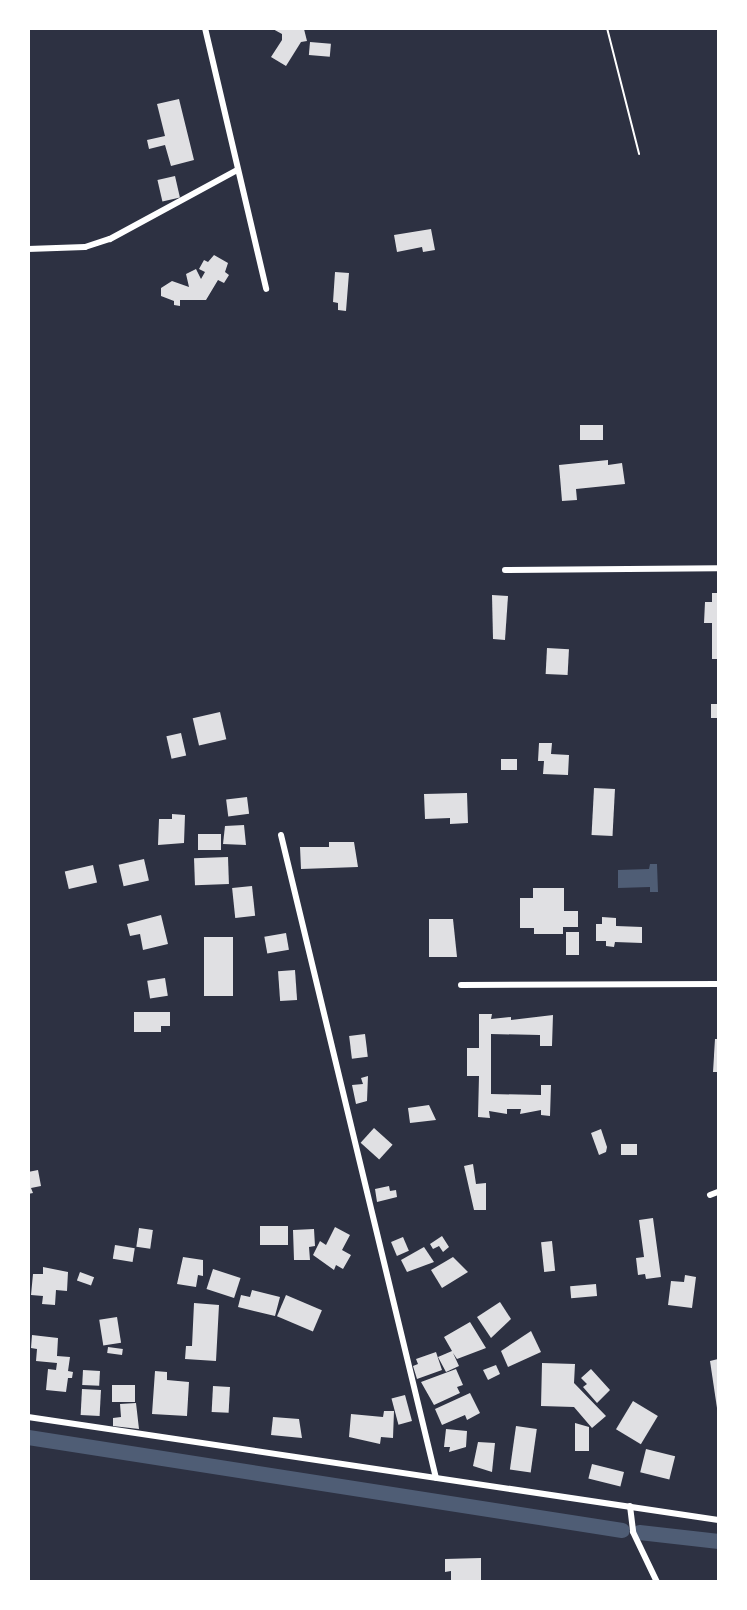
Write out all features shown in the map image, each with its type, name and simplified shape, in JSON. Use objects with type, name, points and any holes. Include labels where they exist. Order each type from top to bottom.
[{"type":"street","points":[[205,28],[266,289]]},
{"type":"street","points":[[28,249],[85,247],[110,239],[237,170]]},
{"type":"street","points":[[505,570],[718,568]]},
{"type":"street","points":[[281,835],[436,1478]]},
{"type":"street","points":[[461,985],[718,984]]},
{"type":"street","points":[[710,1195],[718,1192]]},
{"type":"street","points":[[28,1417],[718,1520]]},
{"type":"street","points":[[630,1506],[633,1532],[657,1581]]},
{"type":"path","points":[[607,28],[639,154]]},
{"type":"water","points":[[650,864],[657,864],[658,892],[650,892],[650,887],[618,888],[618,870],[649,869]]},
{"type":"building","points":[[271,28],[304,29],[307,41],[301,42],[286,66],[271,57],[282,40],[282,34]]},
{"type":"building","points":[[310,42],[331,44],[330,57],[309,55]]},
{"type":"building","points":[[179,99],[194,160],[171,166],[165,145],[149,149],[147,140],[165,136],[157,104]]},
{"type":"building","points":[[175,176],[180,197],[162,201],[157,180]]},
{"type":"building","points":[[431,229],[435,250],[423,252],[422,247],[397,252],[394,235]]},
{"type":"building","points":[[214,255],[228,263],[225,272],[229,275],[224,283],[218,280],[206,300],[180,300],[180,306],[174,305],[174,301],[161,296],[161,288],[172,281],[189,287],[186,274],[196,269],[201,279],[205,272],[199,269],[204,260],[208,262]]},
{"type":"building","points":[[335,272],[349,273],[346,311],[338,310],[338,303],[333,302]]},
{"type":"building","points":[[580,425],[603,425],[603,440],[580,440]]},
{"type":"building","points":[[608,460],[608,465],[622,463],[625,484],[576,489],[577,500],[562,501],[559,465]]},
{"type":"building","points":[[712,593],[718,593],[718,659],[712,659],[712,623],[704,623],[705,602],[712,602]]},
{"type":"building","points":[[492,595],[508,596],[505,640],[493,639]]},
{"type":"building","points":[[547,648],[569,649],[568,675],[546,674]]},
{"type":"building","points":[[711,704],[718,704],[718,718],[711,718]]},
{"type":"building","points":[[220,712],[226,739],[199,746],[193,718]]},
{"type":"building","points":[[181,733],[186,755],[172,759],[166,736]]},
{"type":"building","points":[[539,743],[552,743],[551,754],[569,755],[568,775],[543,774],[544,761],[538,761]]},
{"type":"building","points":[[501,759],[517,759],[517,770],[501,770]]},
{"type":"building","points":[[594,788],[615,789],[613,836],[592,835]]},
{"type":"building","points":[[467,793],[468,823],[450,824],[450,818],[425,819],[424,794]]},
{"type":"building","points":[[247,797],[249,814],[228,816],[226,800]]},
{"type":"building","points":[[172,814],[185,815],[184,843],[158,845],[159,819],[172,819]]},
{"type":"building","points":[[244,825],[246,845],[223,844],[225,826]]},
{"type":"building","points":[[198,834],[221,834],[221,850],[198,850]]},
{"type":"building","points":[[329,842],[354,842],[358,867],[301,869],[300,847],[329,847]]},
{"type":"building","points":[[228,857],[229,884],[195,885],[194,858]]},
{"type":"building","points":[[144,859],[149,880],[124,886],[119,865]]},
{"type":"building","points":[[93,865],[97,883],[69,889],[65,872]]},
{"type":"building","points":[[252,886],[255,916],[235,918],[232,888]]},
{"type":"building","points":[[533,888],[564,888],[564,911],[578,911],[578,927],[563,927],[563,934],[534,934],[534,928],[520,928],[520,898],[533,898]]},
{"type":"building","points":[[161,915],[168,944],[143,950],[140,934],[130,936],[127,924]]},
{"type":"building","points":[[602,917],[616,918],[616,926],[642,927],[642,943],[615,942],[614,947],[606,946],[606,941],[596,941],[596,924],[602,924]]},
{"type":"building","points":[[429,919],[453,919],[457,957],[429,957]]},
{"type":"building","points":[[566,932],[579,932],[579,955],[566,955]]},
{"type":"building","points":[[286,933],[289,950],[267,954],[264,937]]},
{"type":"building","points":[[204,937],[233,937],[233,996],[204,996]]},
{"type":"building","points":[[295,970],[297,1000],[280,1001],[278,971]]},
{"type":"building","points":[[165,978],[168,996],[150,999],[147,981]]},
{"type":"building","points":[[134,1012],[170,1012],[170,1026],[161,1026],[161,1032],[134,1032]]},
{"type":"building","points":[[479,1014],[492,1014],[491,1019],[511,1017],[511,1020],[553,1015],[552,1046],[540,1046],[540,1035],[491,1034],[491,1094],[541,1095],[541,1085],[551,1085],[550,1116],[541,1115],[541,1110],[520,1114],[521,1109],[507,1109],[507,1114],[489,1111],[490,1118],[478,1117],[479,1076],[467,1076],[467,1048],[479,1048]]},
{"type":"building","points":[[365,1034],[368,1057],[352,1059],[349,1036]]},
{"type":"building","points":[[715,1039],[718,1039],[718,1072],[713,1072]]},
{"type":"building","points":[[368,1076],[367,1101],[356,1104],[352,1085],[363,1084],[361,1078]]},
{"type":"building","points":[[429,1105],[436,1120],[410,1123],[408,1108]]},
{"type":"building","points":[[374,1128],[393,1145],[379,1160],[361,1143]]},
{"type":"building","points":[[601,1129],[607,1147],[606,1152],[599,1155],[591,1133]]},
{"type":"building","points":[[621,1144],[637,1144],[637,1155],[621,1155]]},
{"type":"building","points":[[473,1164],[476,1184],[486,1183],[486,1210],[474,1210],[464,1166]]},
{"type":"building","points":[[38,1170],[41,1186],[31,1188],[33,1193],[28,1194],[28,1172]]},
{"type":"building","points":[[389,1186],[390,1191],[396,1190],[397,1197],[377,1202],[375,1189]]},
{"type":"building","points":[[653,1218],[661,1277],[646,1279],[645,1274],[638,1275],[636,1258],[644,1257],[639,1220]]},
{"type":"building","points":[[260,1226],[288,1226],[288,1245],[260,1245]]},
{"type":"building","points":[[335,1227],[350,1235],[342,1250],[351,1255],[343,1269],[336,1265],[334,1270],[313,1255],[320,1241],[326,1245]]},
{"type":"building","points":[[139,1228],[153,1230],[150,1249],[136,1247]]},
{"type":"building","points":[[314,1229],[315,1246],[309,1247],[310,1260],[294,1260],[293,1230]]},
{"type":"building","points":[[442,1236],[449,1247],[443,1252],[439,1246],[433,1249],[430,1244]]},
{"type":"building","points":[[403,1237],[409,1251],[397,1256],[391,1242]]},
{"type":"building","points":[[552,1241],[555,1271],[544,1272],[541,1242]]},
{"type":"building","points":[[115,1245],[135,1248],[133,1262],[113,1259]]},
{"type":"building","points":[[424,1247],[434,1262],[407,1272],[401,1260]]},
{"type":"building","points":[[183,1257],[203,1260],[203,1276],[198,1275],[196,1287],[177,1284]]},
{"type":"building","points":[[453,1257],[468,1272],[442,1288],[431,1270]]},
{"type":"building","points":[[43,1267],[68,1272],[67,1291],[56,1290],[55,1305],[42,1304],[43,1296],[31,1295],[33,1274],[43,1274]]},
{"type":"building","points":[[213,1269],[241,1278],[234,1298],[207,1289]]},
{"type":"building","points":[[80,1272],[94,1277],[91,1286],[77,1280]]},
{"type":"building","points":[[685,1275],[696,1277],[692,1308],[668,1305],[671,1281],[684,1282]]},
{"type":"building","points":[[596,1284],[597,1296],[571,1298],[570,1286]]},
{"type":"building","points":[[252,1290],[280,1297],[275,1316],[238,1307],[241,1295],[250,1297]]},
{"type":"building","points":[[286,1295],[322,1310],[313,1331],[277,1316]]},
{"type":"building","points":[[500,1302],[511,1319],[491,1338],[477,1317]]},
{"type":"building","points":[[194,1303],[219,1305],[216,1361],[185,1359],[186,1346],[192,1346]]},
{"type":"building","points":[[117,1317],[121,1343],[103,1345],[99,1320]]},
{"type":"building","points":[[470,1322],[486,1348],[457,1359],[453,1353],[459,1366],[446,1372],[438,1357],[452,1351],[444,1337]]},
{"type":"building","points":[[531,1331],[541,1352],[508,1367],[501,1351]]},
{"type":"building","points":[[32,1335],[58,1338],[57,1356],[70,1357],[68,1371],[73,1372],[72,1378],[68,1378],[66,1392],[46,1390],[48,1369],[56,1370],[57,1363],[36,1361],[37,1349],[31,1348]]},
{"type":"building","points":[[108,1347],[123,1349],[122,1355],[107,1353]]},
{"type":"building","points":[[436,1352],[442,1370],[417,1379],[413,1366],[418,1364],[416,1359]]},
{"type":"building","points":[[718,1359],[718,1408],[717,1408],[710,1361]]},
{"type":"building","points":[[542,1363],[575,1364],[574,1383],[606,1416],[592,1428],[574,1407],[541,1406]]},
{"type":"building","points":[[496,1365],[500,1374],[488,1380],[483,1370]]},
{"type":"building","points":[[456,1369],[463,1385],[457,1387],[460,1393],[434,1405],[421,1382]]},
{"type":"building","points":[[591,1369],[610,1390],[597,1403],[583,1387],[587,1384],[581,1378]]},
{"type":"building","points":[[83,1370],[100,1371],[99,1386],[82,1385]]},
{"type":"building","points":[[155,1371],[167,1372],[167,1380],[189,1382],[187,1416],[152,1414]]},
{"type":"building","points":[[112,1385],[135,1385],[135,1402],[112,1402]]},
{"type":"building","points":[[213,1386],[230,1387],[229,1413],[212,1412]]},
{"type":"building","points":[[82,1389],[101,1390],[100,1416],[81,1415]]},
{"type":"building","points":[[470,1393],[480,1413],[467,1420],[465,1415],[442,1425],[435,1409]]},
{"type":"building","points":[[405,1395],[412,1421],[398,1425],[391,1399]]},
{"type":"building","points":[[633,1401],[658,1416],[641,1444],[616,1429]]},
{"type":"building","points":[[136,1403],[139,1429],[113,1426],[113,1418],[121,1417],[120,1404]]},
{"type":"building","points":[[384,1411],[394,1411],[393,1438],[381,1437],[380,1444],[349,1437],[351,1414],[383,1417]]},
{"type":"building","points":[[273,1417],[299,1419],[302,1438],[271,1435]]},
{"type":"building","points":[[575,1423],[589,1427],[589,1451],[575,1451]]},
{"type":"building","points":[[516,1426],[537,1429],[531,1472],[510,1470]]},
{"type":"building","points":[[446,1429],[467,1431],[466,1447],[449,1452],[450,1447],[444,1447]]},
{"type":"building","points":[[478,1442],[495,1443],[492,1472],[473,1466]]},
{"type":"building","points":[[646,1449],[675,1456],[669,1480],[640,1472]]},
{"type":"building","points":[[592,1464],[624,1472],[620,1487],[588,1479]]},
{"type":"building","points":[[481,1558],[481,1582],[451,1582],[451,1571],[445,1572],[445,1559]]},
{"type":"waterway","points":[[28,1437],[622,1530]]},
{"type":"waterway","points":[[639,1532],[718,1541]]}]
